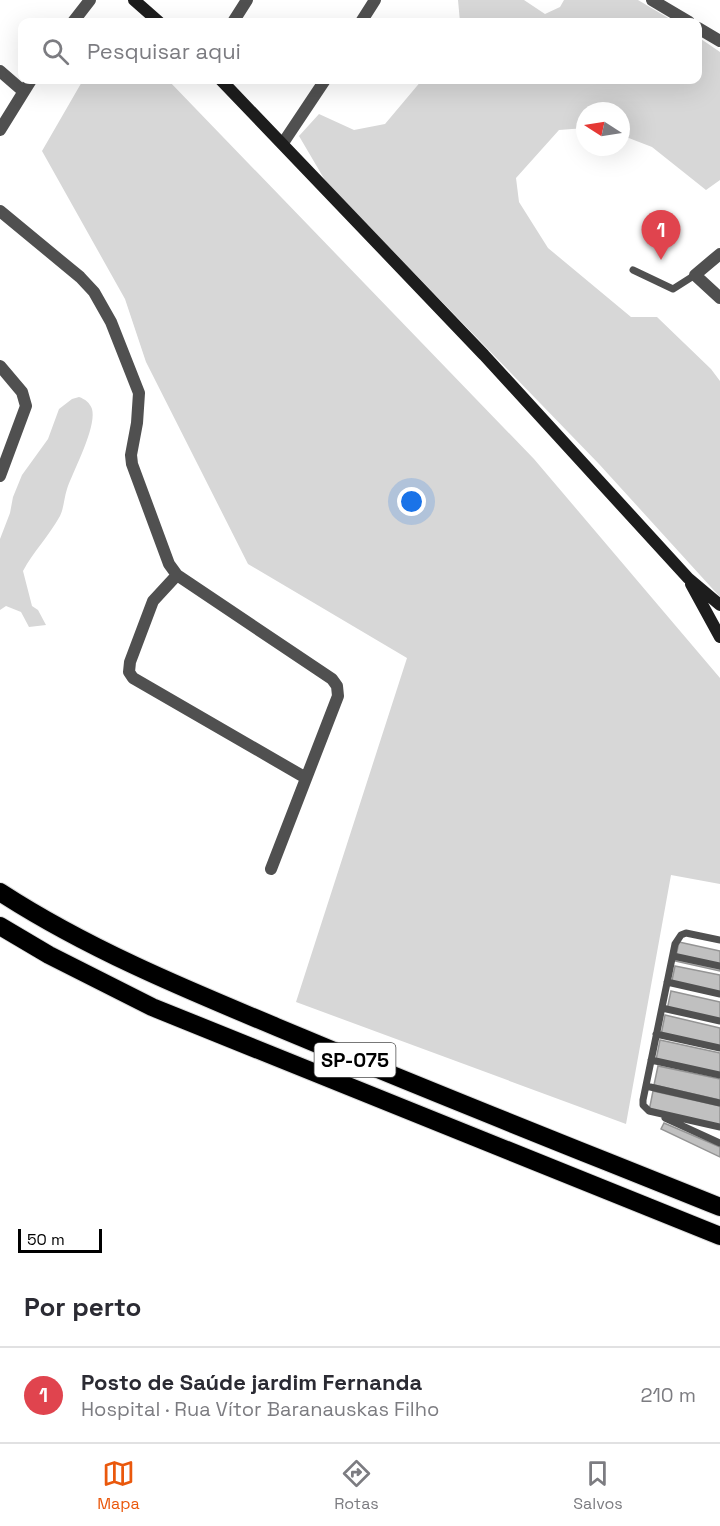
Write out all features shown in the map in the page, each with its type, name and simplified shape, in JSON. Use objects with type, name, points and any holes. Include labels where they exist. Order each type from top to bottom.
[{"type":"highway","name":"SP-075","points":[[0,892],[100,949],[203,995],[449,1099],[720,1207]]},
{"type":"highway","name":"SP-075","points":[[0,926],[49,955],[152,1007],[720,1236]]},
{"type":"main road","points":[[135,0],[155,18]]},
{"type":"main road","points":[[225,84],[484,355],[688,578],[720,604]]},
{"type":"main road","points":[[688,578],[720,637]]},
{"type":"street","points":[[76,18],[90,0]]},
{"type":"street","points":[[236,18],[247,0]]},
{"type":"street","points":[[364,18],[375,0]]},
{"type":"street","points":[[652,0],[682,18]]},
{"type":"street","points":[[702,31],[720,42]]},
{"type":"street","points":[[0,71],[23,91]]},
{"type":"street","points":[[0,130],[29,84]]},
{"type":"street","points":[[283,143],[322,84]]},
{"type":"street","points":[[0,211],[80,277],[94,292],[111,322],[139,393],[137,423],[131,455],[132,464],[169,564],[177,575],[332,679],[337,686],[338,696],[271,869]]},
{"type":"street","points":[[720,254],[694,275],[720,298]]},
{"type":"street","points":[[0,366],[22,392],[26,406],[0,477]]},
{"type":"street","points":[[177,575],[153,601],[130,662],[129,672],[133,678],[306,778]]},
{"type":"lane","points":[[633,270],[673,289],[694,275]]},
{"type":"lane","points":[[720,940],[686,933],[681,935],[675,944],[643,1106],[649,1111],[720,1143]]},
{"type":"lane","points":[[673,956],[720,966]]},
{"type":"lane","points":[[667,982],[720,994]]},
{"type":"lane","points":[[662,1008],[720,1021]]},
{"type":"lane","points":[[656,1034],[720,1048]]},
{"type":"lane","points":[[651,1060],[720,1075]]},
{"type":"lane","points":[[646,1086],[720,1103]]},
{"type":"lane","points":[[649,1111],[720,1127]]},
{"type":"shaded area","points":[[458,0],[524,0],[545,14],[560,7],[564,0],[638,0],[668,18],[460,18]]},
{"type":"shaded area","points":[[702,40],[720,52],[720,180],[706,190],[652,147],[630,138],[630,102],[576,102],[576,129],[559,130],[516,178],[519,202],[548,248],[631,317],[657,317],[711,369],[720,381],[720,597],[599,464],[326,182],[299,136],[319,114],[354,130],[385,124],[419,84],[702,84]]},
{"type":"shaded area","points":[[81,84],[172,84],[534,459],[720,678],[720,884],[671,875],[626,1124],[296,1002],[407,658],[248,564],[146,362],[125,299],[42,151]]},
{"type":"shaded area","points":[[79,397],[92,409],[91,427],[67,489],[60,516],[23,571],[32,606],[38,610],[46,625],[29,627],[21,612],[6,606],[0,610],[0,539],[22,475],[48,439],[59,409],[72,399]]},
{"type":"building","points":[[679,942],[720,951],[720,971],[675,961]]},
{"type":"building","points":[[675,966],[720,975],[720,996],[671,985]]},
{"type":"building","points":[[671,991],[720,1002],[720,1022],[667,1010]]},
{"type":"building","points":[[665,1015],[720,1028],[720,1048],[661,1035]]},
{"type":"building","points":[[660,1040],[720,1053],[720,1074],[656,1060]]},
{"type":"building","points":[[658,1066],[720,1079],[720,1100],[654,1085]]},
{"type":"building","points":[[653,1091],[720,1106],[720,1127],[649,1111]]},
{"type":"building","points":[[664,1123],[720,1147],[720,1157],[661,1129]]},
{"type":"place","name":"Posto de Saúde jardim Fernanda","points":[[661,260]]}]
